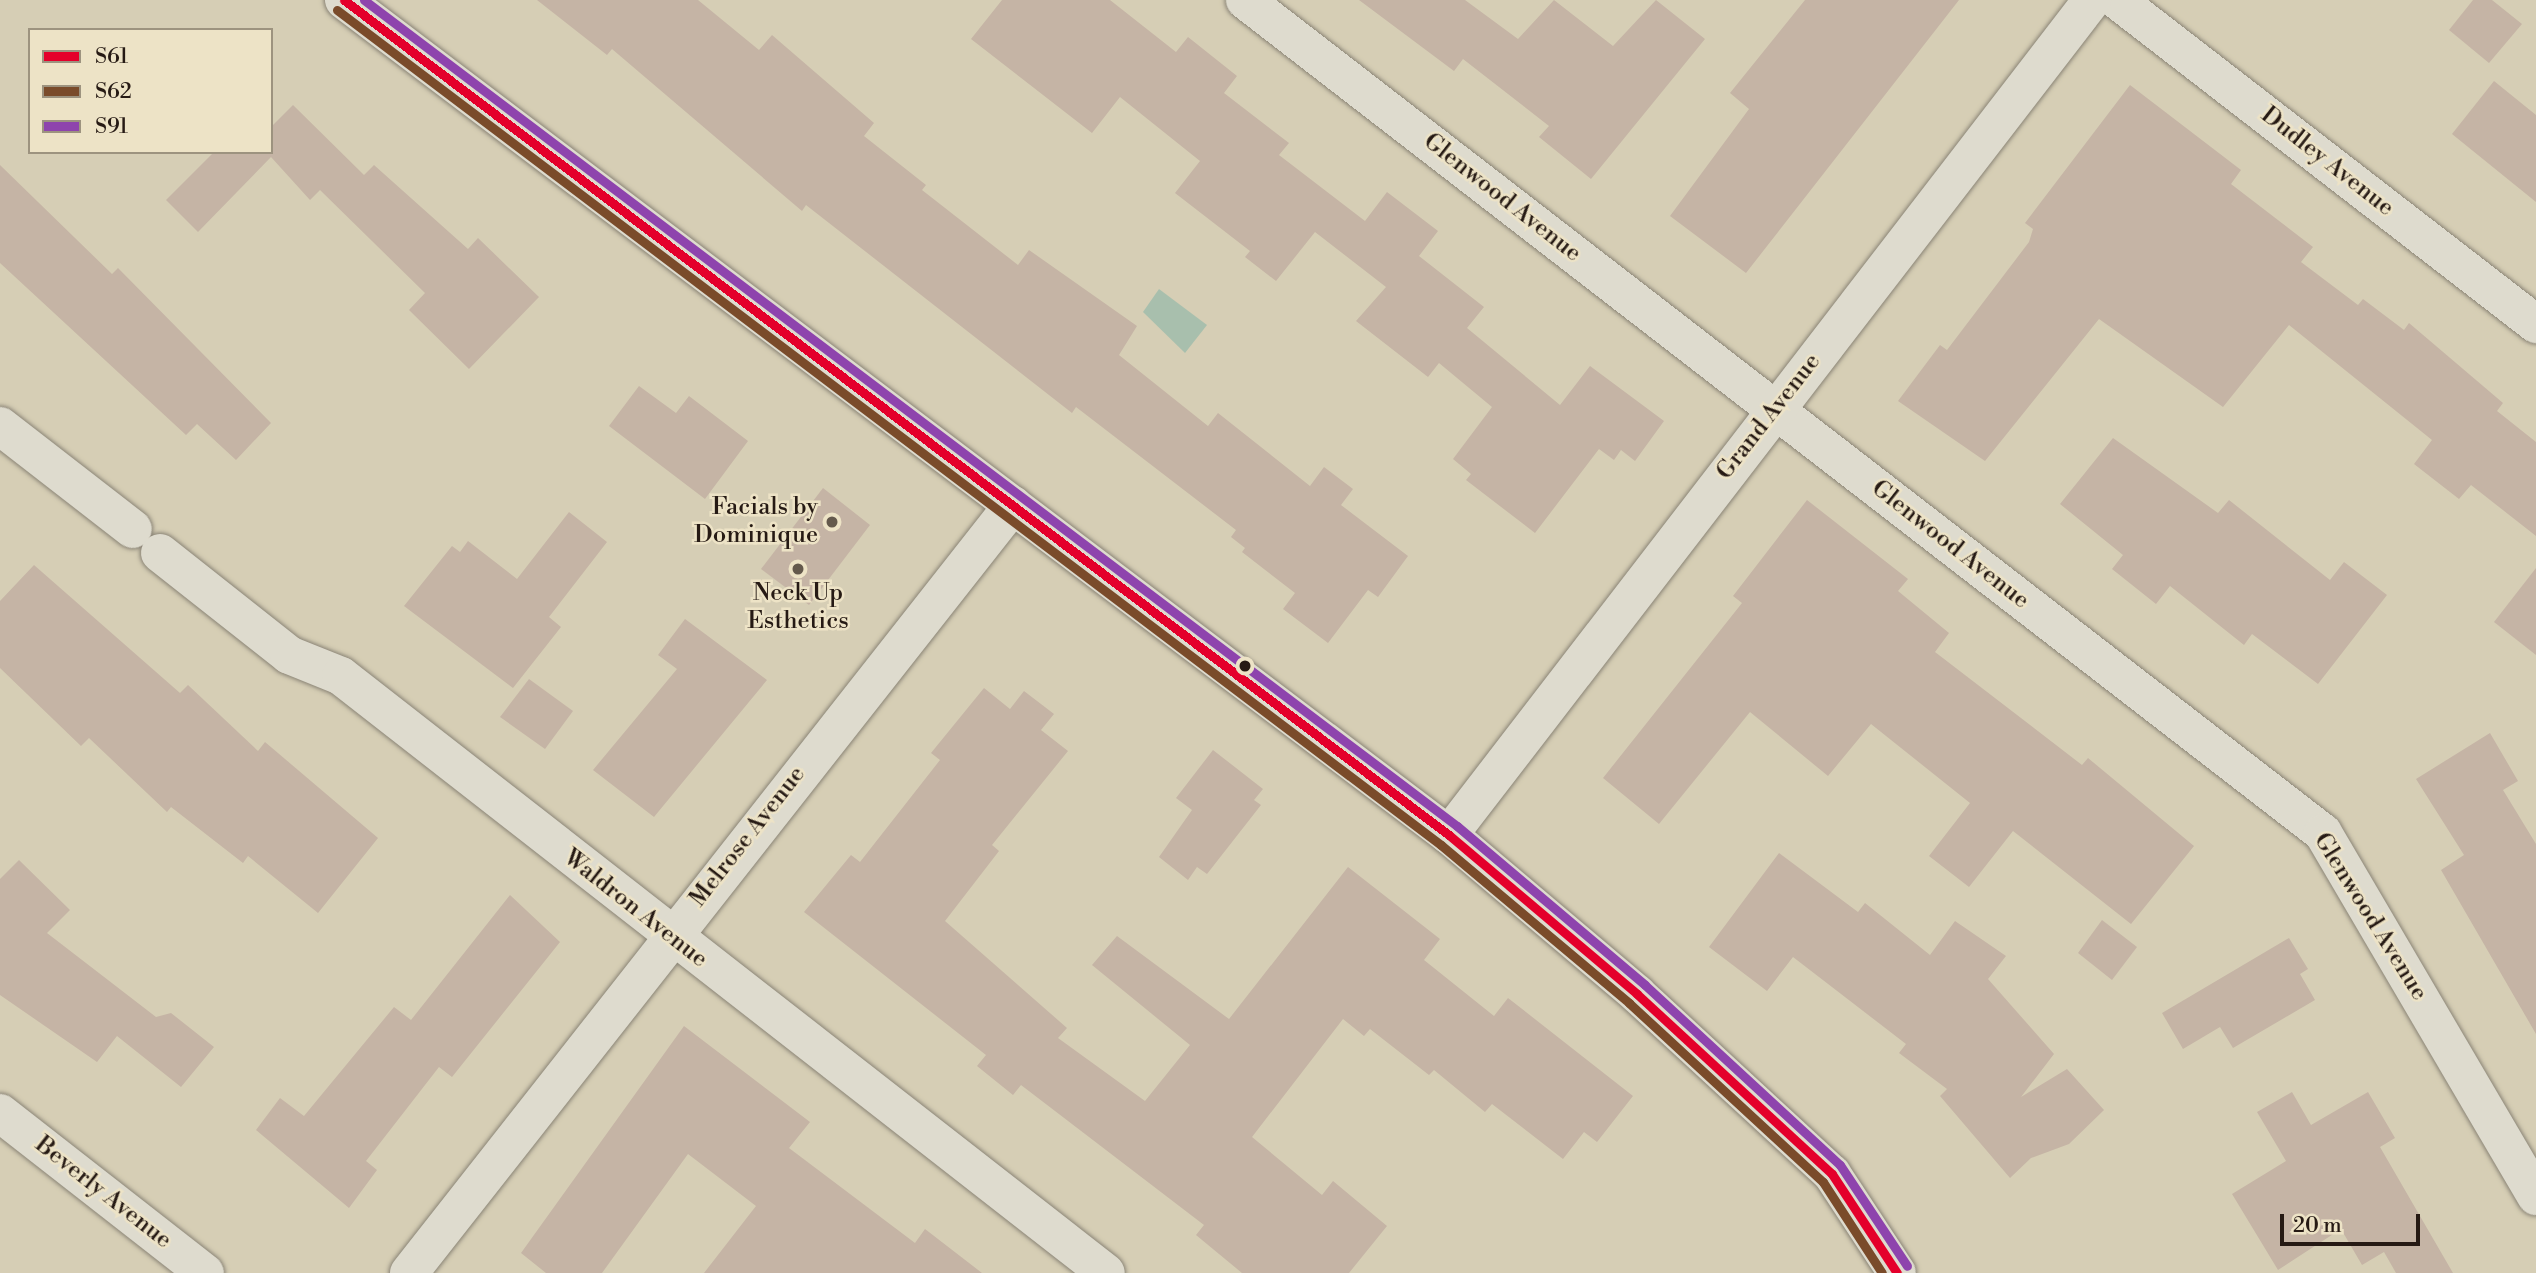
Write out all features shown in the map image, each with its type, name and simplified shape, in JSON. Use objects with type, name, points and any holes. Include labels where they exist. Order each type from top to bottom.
[{"type":"street","points":[[344,0],[1449,835],[1637,994],[1832,1174],[1897,1273]]},
{"type":"street","name":"Glenwood Avenue","points":[[1245,0],[2323,833],[2536,1196]]},
{"type":"street","name":"Grand Avenue","points":[[1449,835],[1774,409],[2092,0]]},
{"type":"street","name":"Dudley Avenue","points":[[2117,0],[2536,324]]},
{"type":"street","name":"Waldron Avenue","points":[[0,426],[289,655],[341,676],[669,937],[1106,1273]]},
{"type":"street","name":"Melrose Avenue","points":[[409,1273],[669,937],[1013,505]]},
{"type":"street","name":"Beverly Avenue","points":[[0,1113],[205,1273]]},
{"type":"shaded area","points":[[1159,289],[1207,325],[1185,353],[1143,312]]},
{"type":"building","points":[[537,0],[698,0],[759,50],[772,35],[874,123],[864,136],[926,185],[922,190],[1018,265],[1029,250],[1137,326],[1119,355],[1208,426],[1218,413],[1310,486],[1324,467],[1353,489],[1341,505],[1408,556],[1378,597],[1368,590],[1328,643],[1283,609],[1295,593],[1242,552],[1245,548],[1231,537],[1236,530],[1076,407],[1072,413],[806,205],[802,211],[612,49],[607,55]]},
{"type":"building","points":[[1002,0],[1110,0],[1176,52],[1188,37],[1237,76],[1224,93],[1289,143],[1279,155],[1365,221],[1387,192],[1438,231],[1419,256],[1484,307],[1467,328],[1560,405],[1590,366],[1664,421],[1635,461],[1621,450],[1614,460],[1599,449],[1535,533],[1466,480],[1471,474],[1453,459],[1492,407],[1439,363],[1428,377],[1356,321],[1386,287],[1315,232],[1276,281],[1245,257],[1250,251],[1175,193],[1200,161],[1120,97],[1092,133],[971,39]]},
{"type":"building","points":[[1359,0],[1465,0],[1518,39],[1554,0],[1613,46],[1656,0],[1705,39],[1591,179],[1539,137],[1549,126],[1463,59],[1454,71]]},
{"type":"building","points":[[1805,0],[1959,0],[1746,273],[1670,216],[1749,109],[1730,93]]},
{"type":"building","points":[[2473,0],[2492,0],[2522,24],[2489,63],[2449,30]]},
{"type":"building","points":[[2494,81],[2536,115],[2536,202],[2452,134]]},
{"type":"building","points":[[2130,85],[2241,170],[2231,184],[2313,247],[2301,262],[2358,305],[2363,299],[2404,330],[2409,323],[2503,403],[2497,411],[2536,442],[2536,536],[2471,485],[2459,499],[2414,464],[2432,440],[2289,325],[2223,407],[2099,319],[1985,461],[1898,401],[1940,345],[1947,350],[2029,242],[2033,229],[2025,223]]},
{"type":"building","points":[[293,105],[364,175],[374,165],[468,249],[478,238],[539,297],[469,369],[409,310],[425,293],[320,190],[310,200],[271,157],[198,232],[166,200],[212,154],[273,154],[273,125]]},
{"type":"building","points":[[0,165],[112,274],[118,268],[271,423],[236,460],[197,424],[186,435],[0,263]]},
{"type":"building","points":[[639,386],[676,413],[689,396],[748,441],[705,499],[609,426]]},
{"type":"building","points":[[2113,438],[2218,513],[2229,500],[2330,580],[2344,562],[2387,595],[2318,684],[2252,634],[2244,645],[2170,586],[2156,604],[2112,569],[2123,555],[2060,504]]},
{"type":"building","points":[[823,488],[870,525],[809,605],[761,569]]},
{"type":"building","points":[[1807,500],[1908,579],[1898,591],[1949,633],[1935,652],[2082,765],[2088,758],[2194,846],[2131,924],[2013,831],[1969,887],[1929,856],[1970,803],[1871,724],[1828,776],[1750,712],[1659,824],[1603,778],[1742,603],[1733,596]]},
{"type":"building","points":[[569,512],[607,542],[549,617],[561,627],[513,688],[404,606],[452,546],[460,552],[468,541],[517,579]]},
{"type":"building","points":[[34,565],[180,693],[188,685],[258,751],[265,742],[378,838],[318,913],[248,856],[243,863],[171,807],[167,812],[89,738],[81,746],[0,668],[0,601]]},
{"type":"building","points":[[2536,568],[2536,655],[2494,622]]},
{"type":"building","points":[[685,619],[767,680],[654,817],[593,770],[677,669],[658,655]]},
{"type":"building","points":[[529,679],[573,711],[545,749],[500,717]]},
{"type":"building","points":[[984,688],[1010,709],[1024,691],[1054,714],[1041,730],[1068,751],[992,845],[999,851],[945,921],[1067,1028],[1058,1038],[1145,1101],[1190,1045],[1092,965],[1117,936],[1229,1019],[1348,867],[1440,939],[1424,960],[1494,1016],[1508,998],[1633,1096],[1597,1142],[1584,1132],[1563,1159],[1492,1104],[1485,1112],[1434,1070],[1429,1075],[1370,1029],[1364,1036],[1343,1019],[1252,1137],[1322,1195],[1333,1181],[1387,1226],[1349,1273],[1242,1273],[1196,1235],[1204,1225],[1021,1085],[1013,1095],[977,1066],[986,1055],[804,912],[851,855],[860,862],[940,760],[931,753]]},
{"type":"building","points":[[2490,733],[2518,781],[2503,790],[2536,844],[2536,1034],[2441,870],[2464,855],[2416,779]]},
{"type":"building","points":[[1213,750],[1263,789],[1254,800],[1261,805],[1207,874],[1197,867],[1188,880],[1159,857],[1192,810],[1176,798]]},
{"type":"building","points":[[1779,853],[1858,912],[1865,903],[1930,955],[1955,921],[2006,956],[1988,979],[2054,1054],[2021,1097],[2067,1069],[2104,1110],[2069,1144],[2031,1158],[2010,1178],[1940,1096],[1947,1089],[1899,1053],[1906,1044],[1793,957],[1767,991],[1709,947]]},
{"type":"building","points":[[19,860],[70,910],[47,933],[156,1017],[171,1013],[214,1047],[181,1087],[117,1036],[97,1062],[0,995],[0,879]]},
{"type":"building","points":[[510,895],[560,942],[452,1077],[439,1067],[366,1161],[377,1170],[349,1208],[256,1130],[280,1098],[304,1116],[394,1007],[411,1020]]},
{"type":"building","points":[[2102,920],[2137,947],[2112,980],[2078,953]]},
{"type":"building","points":[[2289,938],[2308,969],[2300,974],[2315,1000],[2233,1048],[2220,1027],[2183,1049],[2162,1013]]},
{"type":"building","points":[[684,1026],[810,1122],[789,1148],[915,1243],[925,1229],[982,1273],[704,1273],[756,1206],[688,1154],[602,1273],[546,1273],[521,1253]]},
{"type":"building","points":[[2292,1092],[2311,1125],[2368,1092],[2395,1138],[2380,1147],[2453,1273],[2396,1273],[2384,1252],[2362,1265],[2341,1229],[2278,1270],[2232,1194],[2286,1161],[2257,1112]]},
{"type":"transit line","name":"S61","points":[[344,0],[1449,835],[1637,994],[1832,1174],[1897,1273]]},
{"type":"transit line","name":"S91","points":[[364,0],[1457,826],[1645,985],[1840,1165],[1907,1266]]},
{"type":"transit line","name":"S62","points":[[337,10],[1441,845],[1629,1003],[1823,1182],[1882,1273]]},
{"type":"place","name":"Facials by Dominique","points":[[832,522]]},
{"type":"place","name":"Neck Up Esthetics","points":[[798,569]]}]
